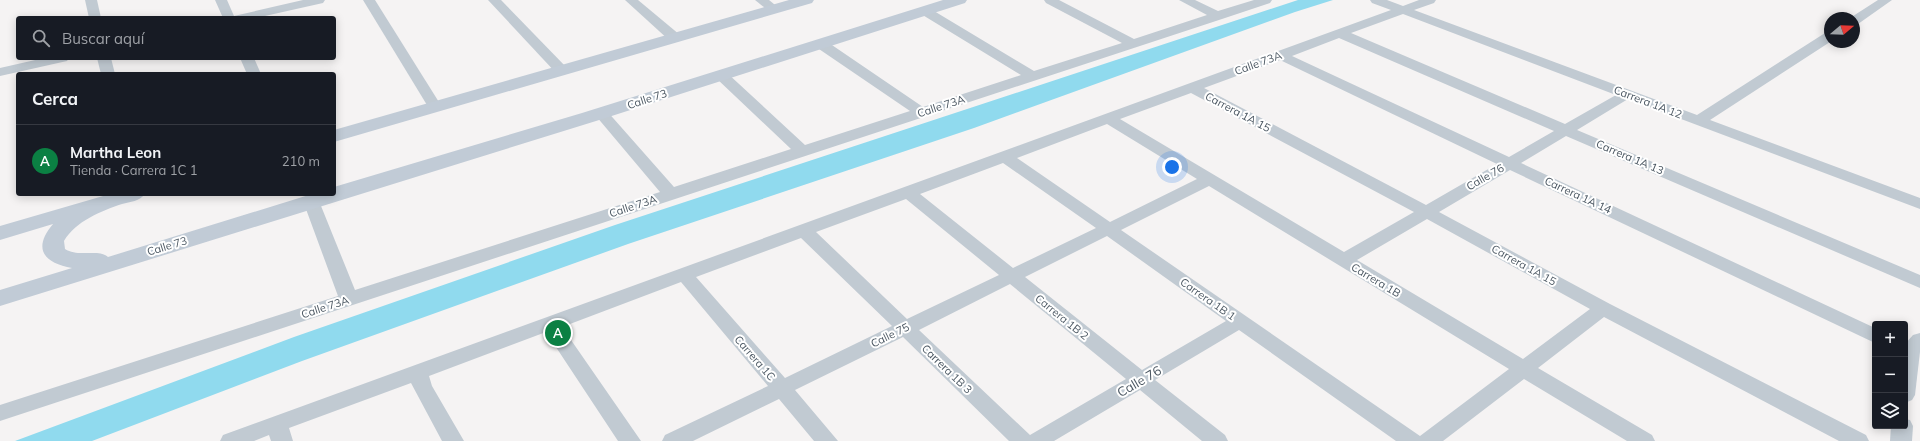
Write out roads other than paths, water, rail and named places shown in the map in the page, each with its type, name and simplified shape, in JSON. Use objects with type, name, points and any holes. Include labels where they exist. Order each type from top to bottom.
[{"type":"main road","points":[[336,135],[675,38],[767,5],[806,0]]},
{"type":"main road","name":"Calle 73","points":[[336,193],[601,113],[959,0]]},
{"type":"main road","name":"Calle 73","points":[[0,298],[327,196]]},
{"type":"main road","points":[[0,233],[125,197]]},
{"type":"main road","points":[[125,197],[91,208],[70,220],[56,234],[52,247],[54,252],[59,256],[76,261],[94,261],[131,257]]},
{"type":"street","points":[[91,0],[95,16]]},
{"type":"street","points":[[221,0],[228,16]]},
{"type":"street","points":[[248,16],[319,0]]},
{"type":"street","points":[[369,0],[435,107]]},
{"type":"street","points":[[494,0],[562,71]]},
{"type":"street","points":[[631,0],[675,38]]},
{"type":"street","points":[[1050,0],[1132,44]]},
{"type":"street","points":[[1185,0],[1218,16]]},
{"type":"street","name":"Calle 73A","points":[[0,413],[1266,0]]},
{"type":"street","name":"Carrera 1A 12","points":[[1376,0],[1920,204]]},
{"type":"street","name":"Calle 73A","points":[[231,441],[279,433],[418,372],[1280,55],[1339,33],[1397,8],[1430,0]]},
{"type":"street","points":[[1860,16],[1886,0]]},
{"type":"street","points":[[925,11],[1032,76]]},
{"type":"street","name":"Carrera 1A 13","points":[[1339,33],[1920,282]]},
{"type":"street","points":[[1700,121],[1824,40]]},
{"type":"street","points":[[821,44],[921,112]]},
{"type":"street","name":"Carrera 1A 14","points":[[1280,55],[1872,335]]},
{"type":"street","points":[[0,72],[53,60]]},
{"type":"street","points":[[104,60],[108,72]]},
{"type":"street","points":[[248,60],[253,72]]},
{"type":"street","points":[[721,75],[802,151]]},
{"type":"street","name":"Carrera 1A 15","points":[[1191,87],[1427,212],[1603,308],[1858,441]]},
{"type":"street","name":"Calle 76","points":[[1344,260],[1627,94]]},
{"type":"street","points":[[601,113],[671,194]]},
{"type":"street","name":"Carrera 1B","points":[[1107,118],[1644,441]]},
{"type":"street","name":"Carrera 1B 1","points":[[1004,156],[1412,441]]},
{"type":"street","name":"Calle 75","points":[[673,441],[1209,180]]},
{"type":"street","name":"Carrera 1B 2","points":[[908,192],[1217,441]]},
{"type":"street","points":[[311,201],[349,299]]},
{"type":"street","name":"Carrera 1B 3","points":[[803,230],[1023,441]]},
{"type":"street","name":"Carrera 1C","points":[[684,274],[827,441]]},
{"type":"street","points":[[1428,441],[1603,308]]},
{"type":"street","name":"Calle 76","points":[[1037,441],[1240,321]]},
{"type":"street","points":[[550,324],[630,441]]},
{"type":"street","points":[[1905,393],[1911,347]]},
{"type":"street","points":[[418,372],[422,386],[453,441]]},
{"type":"street","points":[[1901,441],[1902,429]]},
{"type":"water","points":[[1298,0],[1333,0],[1295,12],[974,128],[628,244],[302,361],[92,441],[15,441],[294,337],[615,225]]},
{"type":"place","name":"Martha Leon","points":[[558,333]]}]
